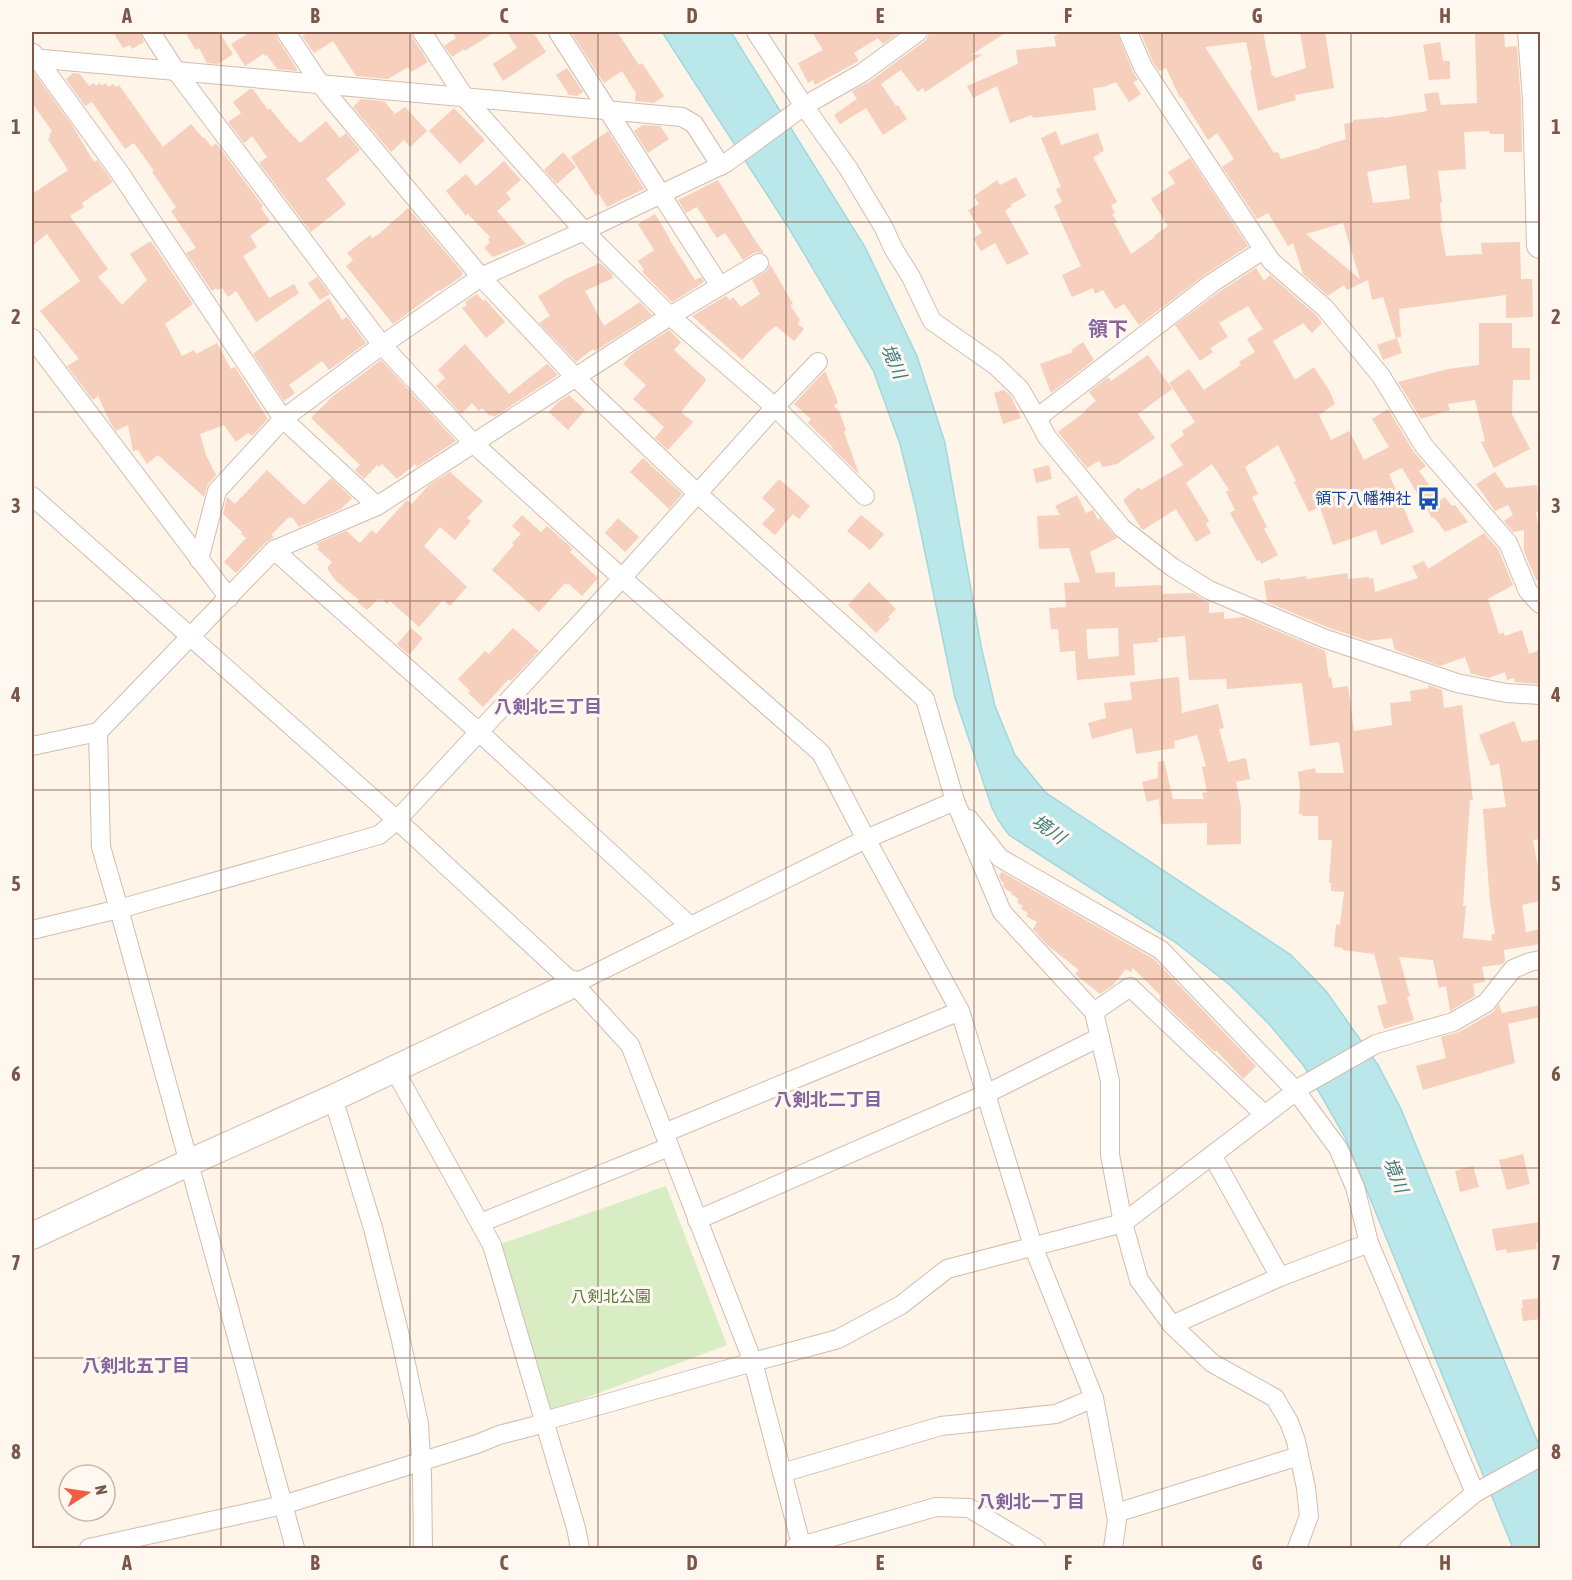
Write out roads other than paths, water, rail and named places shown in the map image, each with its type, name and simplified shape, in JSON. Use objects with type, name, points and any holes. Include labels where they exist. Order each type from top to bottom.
[{"type":"street","points":[[151,32],[176,71],[382,345],[474,444],[821,753],[960,1011],[1033,1245],[1094,1398],[1117,1520],[1113,1548]]},
{"type":"street","points":[[286,32],[321,85],[481,277],[576,378],[696,493],[926,699],[954,801],[1002,912],[1094,1012],[1110,1081],[1110,1155],[1123,1223],[1139,1280],[1172,1324],[1212,1362],[1275,1398],[1289,1422],[1296,1441],[1306,1488],[1308,1516],[1297,1548]]},
{"type":"street","points":[[422,32],[466,99],[584,231],[670,316],[776,407],[865,496]]},
{"type":"street","points":[[558,32],[720,286]]},
{"type":"street","points":[[756,32],[800,109],[848,168],[878,218],[932,321],[995,364],[1020,389],[1047,437],[1122,528],[1173,567],[1209,590],[1323,638],[1457,683],[1506,693],[1540,695]]},
{"type":"street","points":[[199,560],[217,490],[283,419],[382,345],[481,277],[724,164],[800,109],[862,73],[918,32]]},
{"type":"street","points":[[1128,32],[1143,67],[1263,250],[1271,261],[1324,308],[1381,376],[1424,446],[1508,543],[1528,591],[1540,604]]},
{"type":"street","points":[[1531,32],[1538,100],[1540,245]]},
{"type":"street","points":[[34,56],[466,99],[682,117],[694,124],[724,164]]},
{"type":"street","points":[[34,56],[120,173],[283,419],[377,506]]},
{"type":"street","points":[[1037,418],[1212,283],[1263,250]]},
{"type":"street","points":[[32,746],[98,732],[274,550],[377,506],[670,316],[759,263]]},
{"type":"street","points":[[32,338],[229,598]]},
{"type":"street","points":[[32,930],[119,909],[379,835],[397,820],[622,578],[696,493],[818,362]]},
{"type":"street","points":[[32,496],[397,820],[574,984],[630,1045],[753,1362],[799,1548],[936,1507],[969,1508],[1036,1548]]},
{"type":"street","points":[[274,550],[479,732],[690,926]]},
{"type":"street","points":[[98,732],[100,847],[295,1548]]},
{"type":"street","points":[[32,1236],[333,1098],[574,984],[866,839],[954,801]]},
{"type":"street","points":[[954,801],[1000,858],[1161,950],[1300,1088],[1338,1148],[1355,1187],[1369,1244],[1477,1492]]},
{"type":"street","points":[[89,1548],[283,1505],[544,1421],[838,1339],[902,1305],[947,1269],[1123,1223],[1300,1088],[1376,1044],[1453,1022],[1486,1003],[1513,969],[1540,960]]},
{"type":"street","points":[[1094,1012],[1130,987],[1265,1115]]},
{"type":"street","points":[[480,1223],[960,1011]]},
{"type":"street","points":[[697,1220],[986,1094],[1100,1037]]},
{"type":"street","points":[[394,1069],[492,1245],[580,1548]]},
{"type":"street","points":[[333,1098],[373,1228],[419,1424],[423,1548]]},
{"type":"street","points":[[1212,1155],[1280,1277]]},
{"type":"street","points":[[1172,1324],[1280,1277],[1369,1244]]},
{"type":"street","points":[[782,1473],[941,1426],[1056,1414],[1094,1398]]},
{"type":"street","points":[[1116,1513],[1299,1456]]},
{"type":"street","points":[[1409,1548],[1477,1492],[1540,1457]]},
{"type":"water","name":"境川","points":[[662,32],[731,32],[865,247],[917,356],[945,443],[981,646],[995,706],[1015,755],[1046,793],[1291,955],[1326,991],[1378,1065],[1401,1109],[1540,1448],[1540,1548],[1513,1548],[1345,1137],[1304,1066],[1269,1024],[1231,986],[1175,942],[1009,835],[999,821],[992,808],[955,698],[916,509],[900,444],[873,370],[790,230]]},
{"type":"place","name":"領下八幡神社","points":[[1429,498]]},
{"type":"district","name":"領下","points":[[1108,328]]},
{"type":"district","name":"八剣北三丁目","points":[[548,706]]},
{"type":"district","name":"八剣北二丁目","points":[[828,1099]]},
{"type":"district","name":"八剣北五丁目","points":[[136,1365]]},
{"type":"district","name":"八剣北一丁目","points":[[1031,1501]]},
{"type":"park label","name":"八剣北公園","points":[[611,1296]]}]
